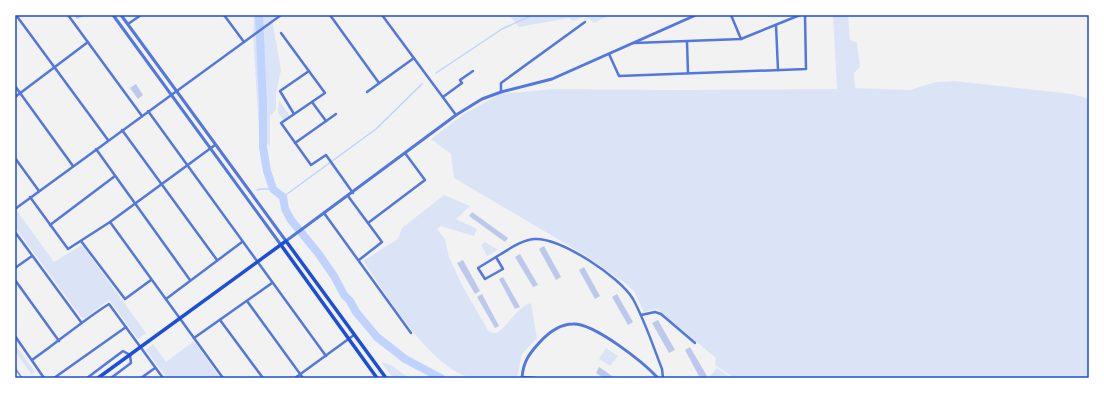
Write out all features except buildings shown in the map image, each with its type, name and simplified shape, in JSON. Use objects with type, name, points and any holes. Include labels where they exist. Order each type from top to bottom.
[{"type":"main road","points":[[98,378],[286,240],[386,378]]},
{"type":"main road","points":[[281,245],[377,378]]},
{"type":"street","points":[[16,15],[108,140]]},
{"type":"street","points":[[68,15],[142,116]]},
{"type":"street","points":[[112,15],[281,245]]},
{"type":"street","points":[[121,15],[286,240],[353,193],[456,115],[482,99],[501,92],[552,79],[696,15]]},
{"type":"street","points":[[128,24],[141,15]]},
{"type":"street","points":[[224,15],[244,42]]},
{"type":"street","points":[[15,209],[281,15]]},
{"type":"street","points":[[330,15],[379,83]]},
{"type":"street","points":[[382,15],[456,115]]},
{"type":"street","points":[[731,15],[741,39]]},
{"type":"street","points":[[634,43],[741,39],[800,15]]},
{"type":"street","points":[[609,54],[619,76],[806,69],[805,15]]},
{"type":"street","points":[[501,92],[501,83],[585,22]]},
{"type":"street","points":[[776,25],[778,70]]},
{"type":"street","points":[[281,33],[325,93],[281,123],[311,165],[326,155],[353,193]]},
{"type":"street","points":[[15,97],[88,42]]},
{"type":"street","points":[[687,42],[688,74]]},
{"type":"street","points":[[367,92],[414,58]]},
{"type":"street","points":[[294,114],[280,91],[309,71]]},
{"type":"street","points":[[443,97],[462,82],[460,80],[473,71]]},
{"type":"street","points":[[15,86],[73,166]]},
{"type":"street","points":[[312,102],[326,122]]},
{"type":"street","points":[[148,112],[326,356]]},
{"type":"street","points":[[295,143],[336,114]]},
{"type":"street","points":[[122,130],[217,260]]},
{"type":"street","points":[[30,198],[68,249],[110,222],[215,144]]},
{"type":"street","points":[[96,149],[190,280]]},
{"type":"street","points":[[368,223],[425,180],[405,153]]},
{"type":"street","points":[[15,158],[39,191]]},
{"type":"street","points":[[50,225],[115,176]]},
{"type":"street","points":[[348,196],[382,242],[359,260]]},
{"type":"street","points":[[324,213],[411,332]]},
{"type":"street","points":[[110,222],[223,378]]},
{"type":"street","points":[[15,232],[81,322]]},
{"type":"street","points":[[496,257],[503,268],[485,279],[478,268],[496,257],[527,240],[540,239],[552,241],[583,258],[619,282],[633,298],[641,315],[662,369],[663,378]]},
{"type":"street","points":[[81,240],[125,299],[151,280]]},
{"type":"street","points":[[166,299],[242,242]]},
{"type":"street","points":[[15,268],[32,256]]},
{"type":"street","points":[[15,280],[60,341]]},
{"type":"street","points":[[194,338],[272,282]]},
{"type":"street","points":[[246,301],[303,378]]},
{"type":"street","points":[[32,360],[60,341],[81,322],[109,304],[163,378]]},
{"type":"street","points":[[641,315],[655,312],[661,314],[696,343]]},
{"type":"street","points":[[220,320],[263,378]]},
{"type":"street","points":[[535,378],[522,378],[524,362],[528,356],[545,337],[556,328],[572,323],[582,324],[595,330],[635,358],[658,378]]},
{"type":"street","points":[[54,378],[126,327]]},
{"type":"street","points":[[295,378],[354,335]]},
{"type":"street","points":[[15,336],[44,378]]},
{"type":"street","points":[[87,378],[123,352],[130,355],[131,363],[110,378]]},
{"type":"street","points":[[141,378],[156,368]]},
{"type":"shaded area","points":[[254,15],[278,15],[272,19],[281,70],[276,94],[276,110],[270,116],[270,147],[259,131],[253,34]]},
{"type":"shaded area","points":[[610,15],[594,23],[585,16],[573,21],[569,18],[519,27],[510,16]]},
{"type":"shaded area","points":[[833,15],[848,15],[850,40],[857,43],[860,67],[854,73],[855,88],[910,90],[936,82],[954,81],[1073,94],[1089,99],[1089,378],[734,378],[715,365],[716,358],[657,309],[644,312],[634,291],[625,283],[583,254],[454,178],[451,154],[431,139],[464,114],[500,94],[554,89],[837,89]]},
{"type":"shaded area","points":[[279,100],[290,116],[283,120],[278,112]]},
{"type":"shaded area","points":[[444,195],[470,206],[456,219],[477,229],[474,236],[441,226],[437,229],[445,239],[449,257],[462,285],[489,332],[496,333],[501,330],[525,305],[531,303],[537,338],[522,354],[517,378],[474,378],[458,373],[442,362],[412,330],[363,261],[398,239],[402,228]]},
{"type":"shaded area","points":[[17,211],[54,262],[82,245],[146,333],[138,339],[109,300],[85,318],[81,317],[15,227],[15,213]]},
{"type":"shaded area","points":[[485,242],[498,250],[487,256],[481,245]]},
{"type":"shaded area","points":[[194,341],[220,378],[167,378],[146,350],[153,344],[166,362]]},
{"type":"shaded area","points":[[15,344],[35,372],[31,374],[15,351]]},
{"type":"shaded area","points":[[606,348],[618,356],[610,366],[599,359]]},
{"type":"shaded area","points":[[381,362],[391,365],[409,378],[393,378]]},
{"type":"shaded area","points":[[717,368],[731,378],[708,378]]},
{"type":"waterway","points":[[259,15],[263,105],[263,147],[267,171],[273,189],[283,197],[285,209],[291,220],[318,253],[334,276],[344,295],[377,337],[405,359],[441,378]]},
{"type":"waterway","points":[[436,73],[502,29],[533,15]]},
{"type":"waterway","points":[[283,197],[376,129],[422,84]]},
{"type":"waterway","points":[[257,190],[273,189]]},
{"type":"railway","points":[[15,368],[22,378]]}]
